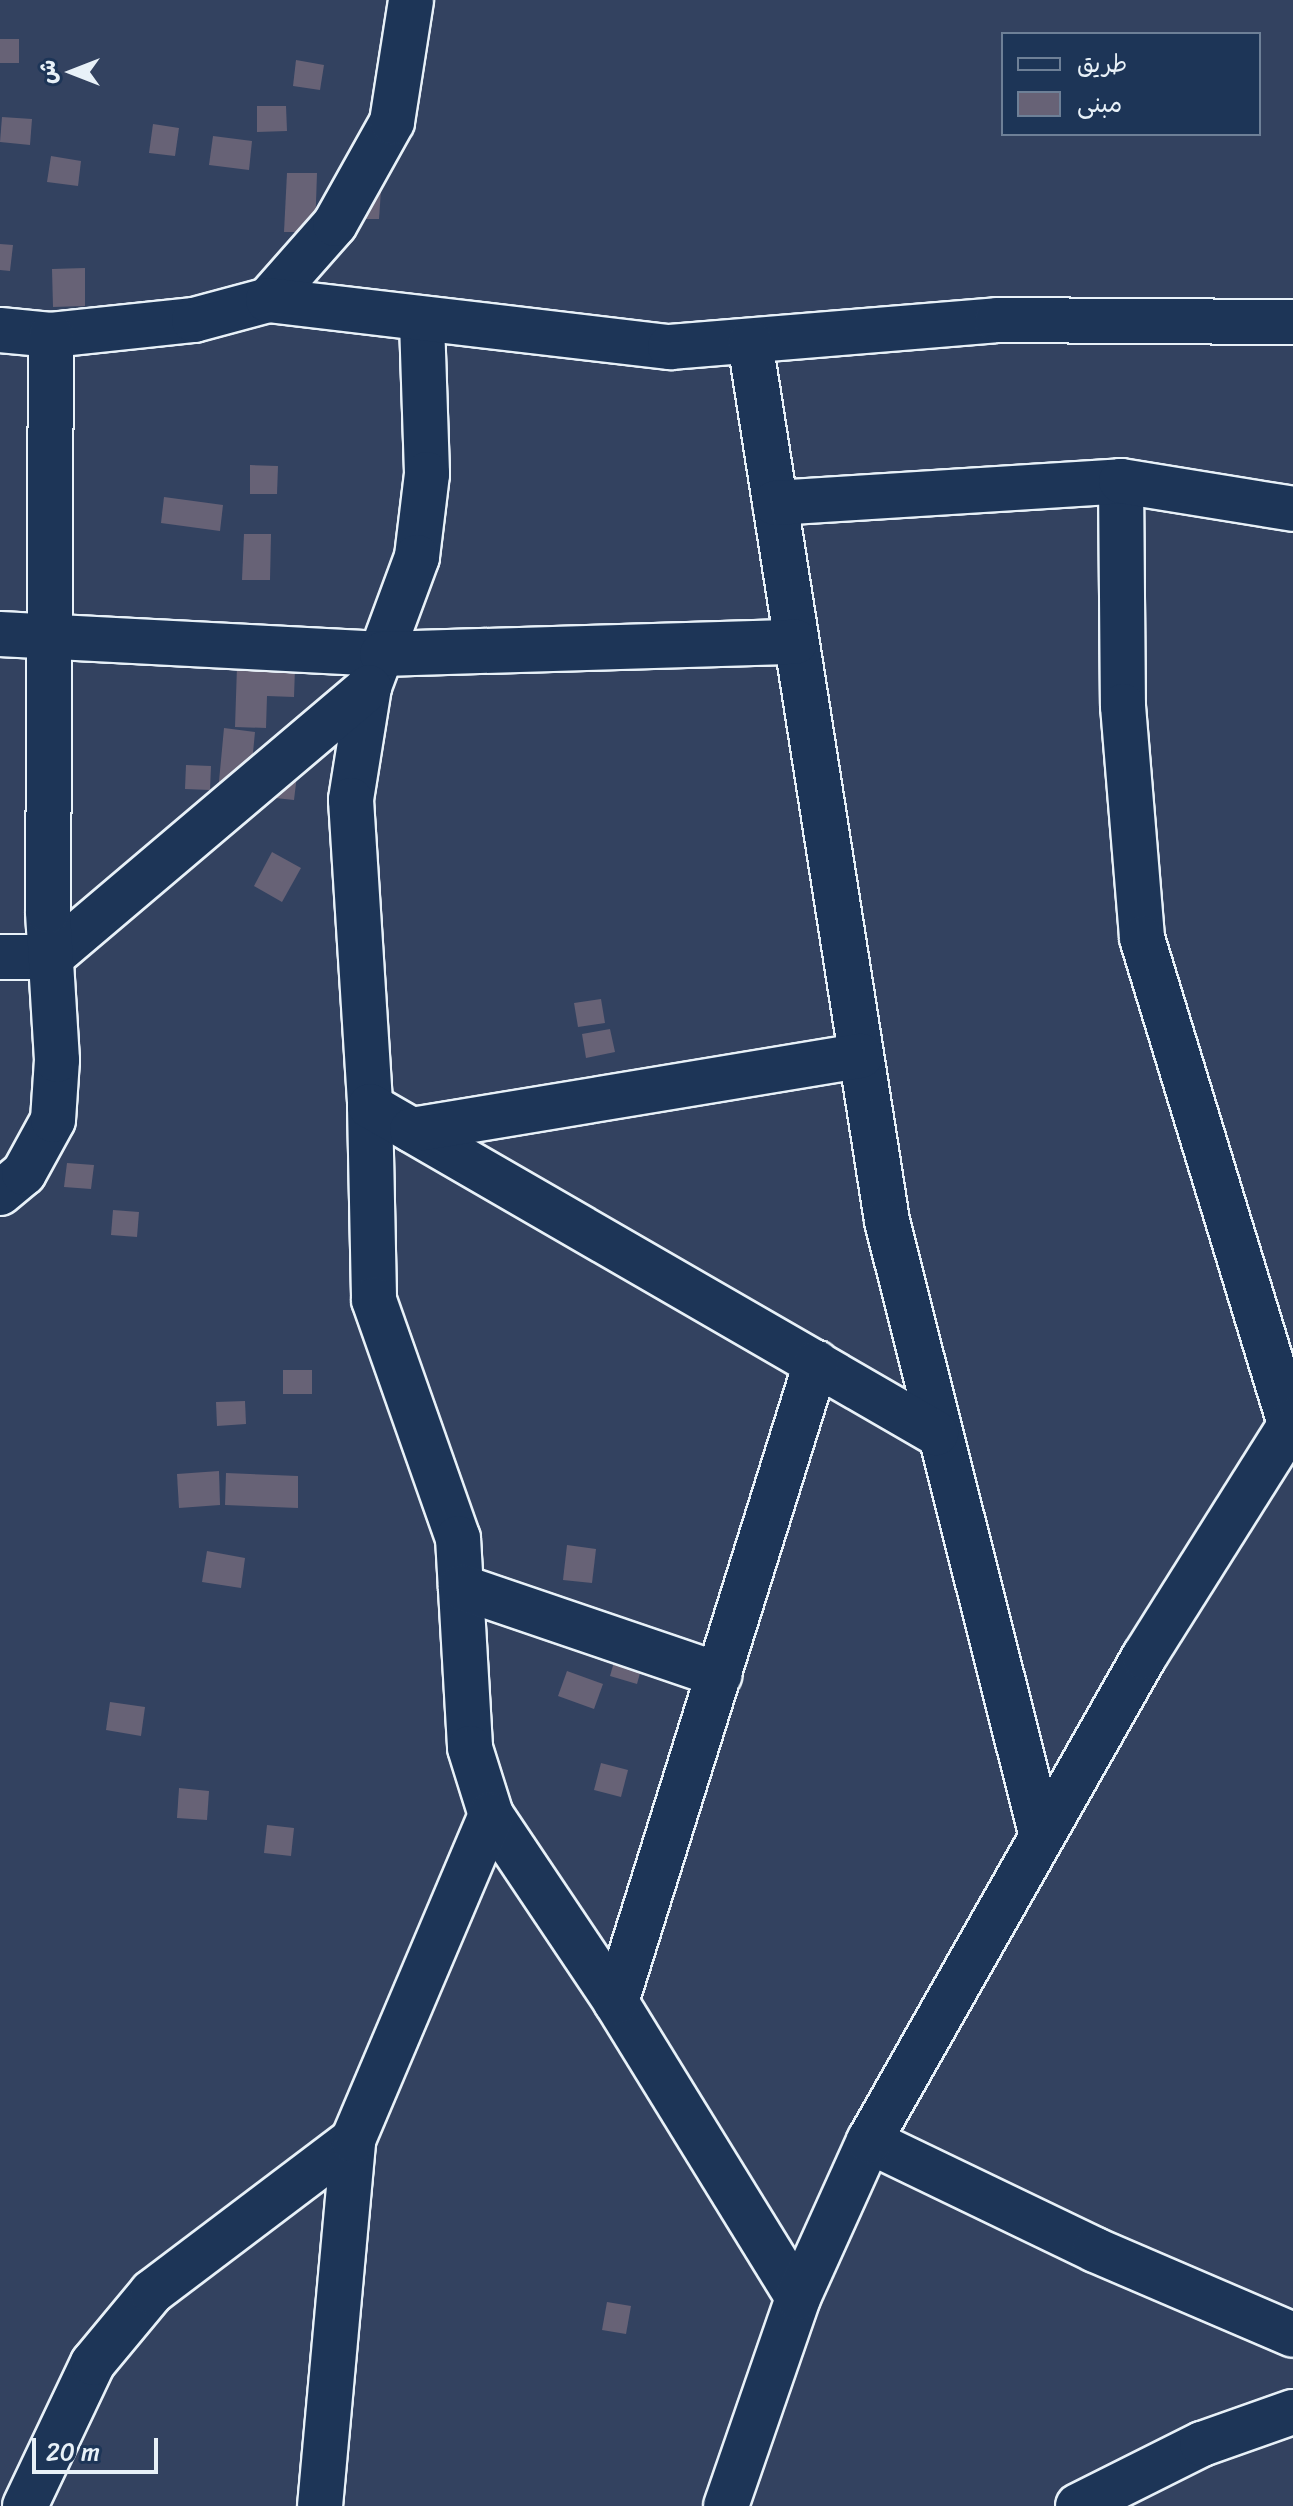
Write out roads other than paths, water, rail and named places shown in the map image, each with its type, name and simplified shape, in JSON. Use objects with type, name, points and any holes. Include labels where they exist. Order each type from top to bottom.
[{"type":"street","points":[[268,300],[335,224],[392,122],[411,0]]},
{"type":"street","points":[[0,330],[51,335],[194,320],[268,300],[422,322],[670,347],[997,320],[1293,322]]},
{"type":"street","points":[[422,322],[427,474],[417,557],[375,670],[351,800],[351,861],[370,1106],[374,1300],[458,1538],[470,1748],[491,1815],[616,2002],[798,2298]]},
{"type":"street","points":[[0,1193],[24,1173],[53,1120],[49,633],[51,335]]},
{"type":"street","points":[[750,342],[887,1221],[936,1433],[1041,1833]]},
{"type":"street","points":[[775,503],[1121,481],[1293,509]]},
{"type":"street","points":[[726,2506],[798,2298],[869,2141],[1041,1833],[1224,1521],[1291,1422],[1142,938],[1123,706],[1121,481]]},
{"type":"street","points":[[0,634],[49,633],[375,670],[796,642]]},
{"type":"street","points":[[0,957],[51,957],[375,670]]},
{"type":"street","points":[[412,1130],[861,1056]]},
{"type":"street","points":[[370,1106],[936,1433]]},
{"type":"street","points":[[616,2002],[816,1363]]},
{"type":"street","points":[[461,1587],[719,1675]]},
{"type":"street","points":[[320,2506],[353,2140],[491,1815]]},
{"type":"street","points":[[25,2506],[93,2363],[152,2292],[353,2140]]},
{"type":"street","points":[[869,2141],[1095,2250],[1293,2335]]},
{"type":"street","points":[[1078,2506],[1202,2444],[1293,2412]]}]
